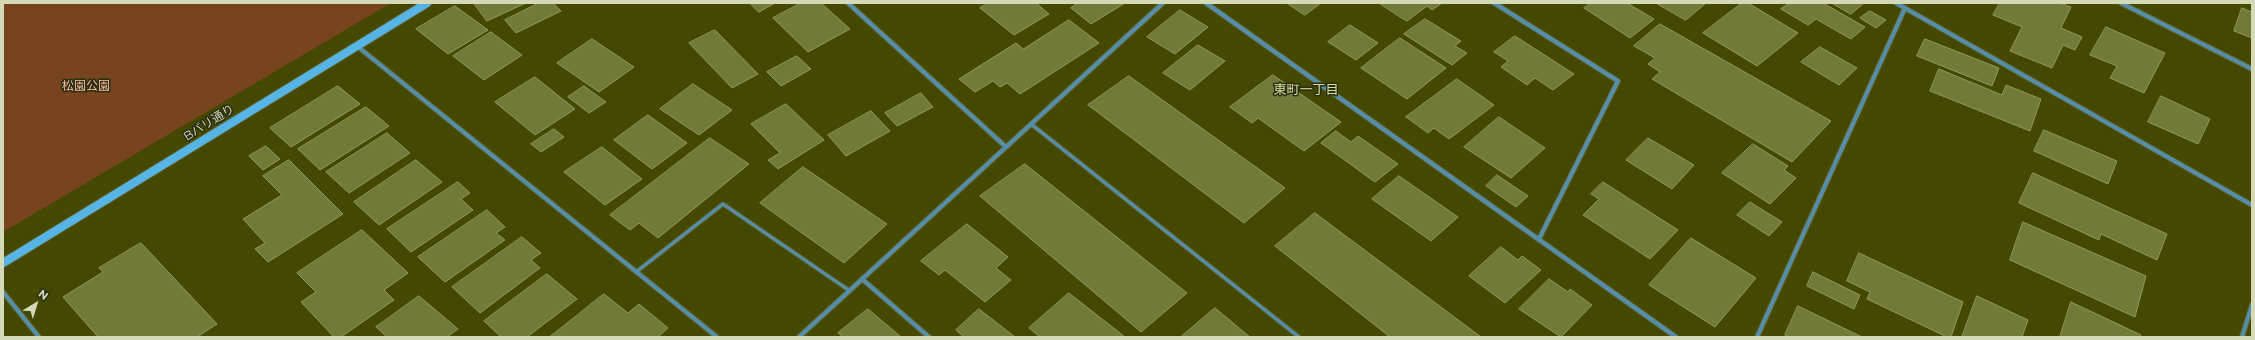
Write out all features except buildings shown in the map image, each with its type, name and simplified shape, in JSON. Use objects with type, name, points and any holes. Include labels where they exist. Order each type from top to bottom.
[{"type":"street","name":"Bバリ通り","points":[[3,264],[427,3]]},
{"type":"street","points":[[848,3],[1006,147]]},
{"type":"street","points":[[799,337],[1163,3]]},
{"type":"street","points":[[1206,3],[1676,337]]},
{"type":"street","points":[[1494,3],[1618,81],[1539,239]]},
{"type":"street","points":[[1896,3],[2252,205]]},
{"type":"street","points":[[2121,3],[2252,69]]},
{"type":"street","points":[[1757,337],[1904,8]]},
{"type":"street","points":[[357,46],[717,337]]},
{"type":"street","points":[[862,279],[929,337]]},
{"type":"street","points":[[3,292],[39,337]]},
{"type":"street","points":[[2242,337],[2252,305]]},
{"type":"lane","points":[[1031,124],[1299,337]]},
{"type":"lane","points":[[636,272],[723,204],[850,291]]},
{"type":"green space","name":"松園公園","points":[[3,3],[391,3],[3,232]]},
{"type":"district","name":"東町一丁目","points":[[1306,90]]}]
